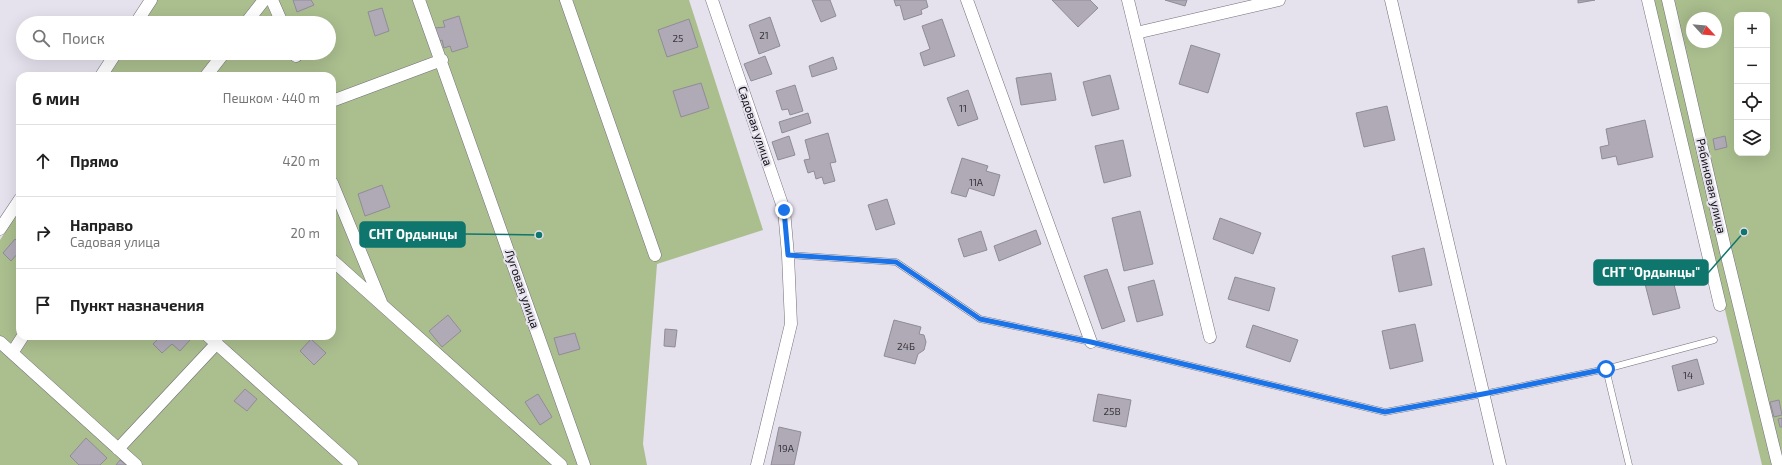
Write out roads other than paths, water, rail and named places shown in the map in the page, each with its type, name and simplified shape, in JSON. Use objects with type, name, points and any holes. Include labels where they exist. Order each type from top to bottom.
[{"type":"street","points":[[141,16],[151,0]]},
{"type":"street","points":[[251,16],[264,0]]},
{"type":"street","points":[[272,0],[279,16]]},
{"type":"street","name":"Луговая улица","points":[[419,0],[442,60],[584,465]]},
{"type":"street","points":[[566,0],[655,255]]},
{"type":"street","name":"Садовая улица","points":[[712,0],[784,210],[788,255],[791,324],[757,465]]},
{"type":"street","points":[[967,0],[1091,342]]},
{"type":"street","points":[[1128,0],[1210,337]]},
{"type":"street","points":[[1136,34],[1279,0]]},
{"type":"street","points":[[1391,0],[1500,465]]},
{"type":"street","points":[[1648,0],[1720,306]]},
{"type":"street","name":"Рябиновая улица","points":[[1668,0],[1725,248],[1778,465]]},
{"type":"street","points":[[104,72],[111,60]]},
{"type":"street","points":[[209,72],[219,60]]},
{"type":"street","points":[[336,100],[442,60]]},
{"type":"street","points":[[336,193],[383,306]]},
{"type":"street","points":[[0,229],[16,205]]},
{"type":"street","points":[[336,264],[561,465]]},
{"type":"street","points":[[12,353],[20,340]]},
{"type":"street","points":[[118,449],[212,340],[352,465]]},
{"type":"street","points":[[0,342],[136,465]]},
{"type":"lane","points":[[788,255],[896,262],[980,319],[1091,342],[1385,412],[1606,369],[1714,340]]},
{"type":"lane","points":[[1606,369],[1629,465]]},
{"type":"place","name":"СНТ \"Ордынцы\"","points":[[1744,232]]},
{"type":"place","name":"СНТ Ордынцы","points":[[539,235]]}]
